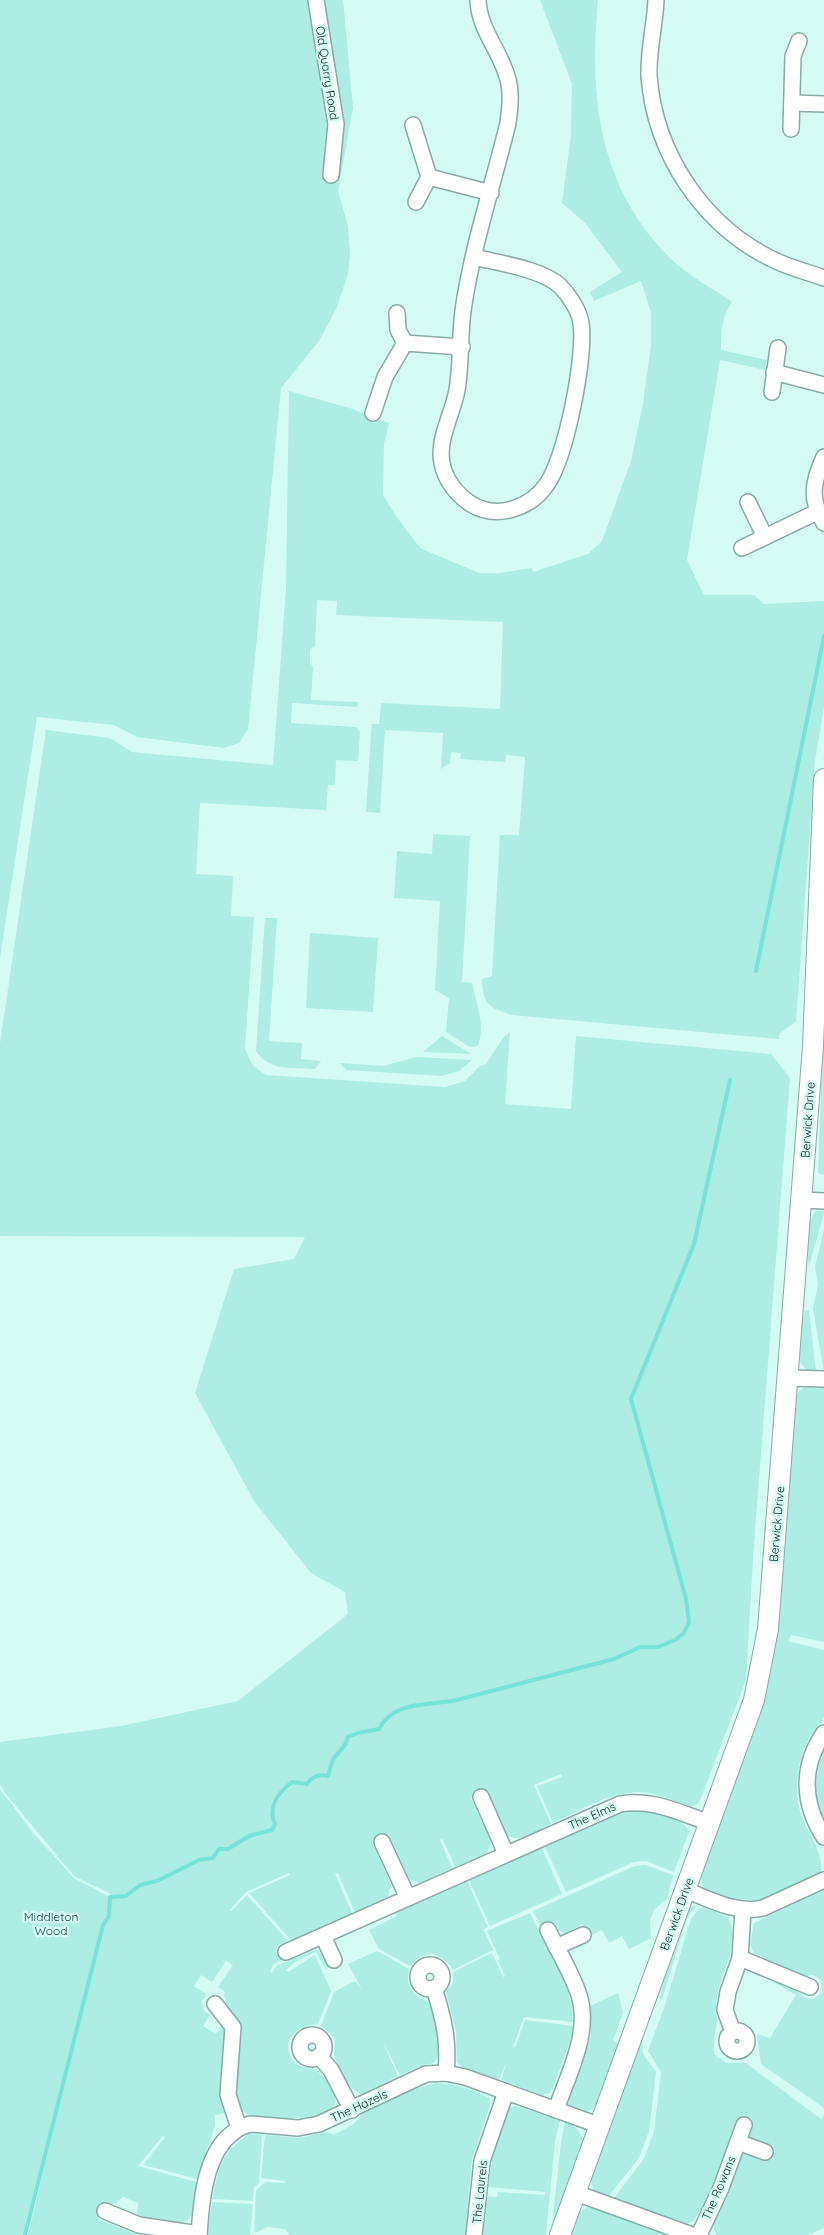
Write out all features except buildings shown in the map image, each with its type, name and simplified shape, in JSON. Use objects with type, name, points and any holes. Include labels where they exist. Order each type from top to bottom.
[{"type":"street","name":"Old Quarry Road","points":[[316,0],[336,124],[331,176]]},
{"type":"street","points":[[474,257],[546,276],[559,285],[573,302],[581,321],[581,353],[574,398],[561,452],[548,483],[535,500],[512,510],[494,511],[485,509],[462,498],[449,482],[441,463],[443,442],[457,391],[462,347],[463,305],[474,257],[508,123],[510,102],[508,78],[485,32],[478,12],[478,0]]},
{"type":"street","points":[[656,0],[649,74],[654,111],[665,147],[684,182],[712,217],[739,239],[774,260],[824,278]]},
{"type":"street","points":[[791,129],[793,56],[799,41]]},
{"type":"street","points":[[792,104],[824,104]]},
{"type":"street","points":[[413,125],[429,177],[416,202]]},
{"type":"street","points":[[429,177],[491,192]]},
{"type":"street","points":[[396,313],[398,330],[405,344]]},
{"type":"street","points":[[405,344],[462,347]]},
{"type":"street","points":[[373,413],[385,377],[405,344]]},
{"type":"street","points":[[772,392],[778,348]]},
{"type":"street","points":[[774,372],[824,385]]},
{"type":"street","points":[[742,548],[765,537],[821,517],[813,496],[814,479],[824,457]]},
{"type":"street","points":[[748,502],[765,537]]},
{"type":"street","name":"Berwick Drive","points":[[560,2235],[754,1700],[763,1665],[768,1629],[813,1046],[824,779]]},
{"type":"street","points":[[802,1200],[824,1201]]},
{"type":"street","points":[[788,1378],[824,1379]]},
{"type":"street","points":[[824,1733],[809,1763],[806,1783],[808,1805],[824,1837]]},
{"type":"street","points":[[481,1797],[506,1854]]},
{"type":"street","name":"The Elms","points":[[286,1952],[620,1804],[636,1801],[654,1803],[710,1823]]},
{"type":"street","points":[[382,1842],[408,1898]]},
{"type":"street","points":[[686,1890],[743,1910],[764,1908],[824,1880]]},
{"type":"street","points":[[733,2032],[726,2010],[728,1992],[740,1958],[743,1910]]},
{"type":"street","points":[[548,1930],[579,1994],[582,2025],[580,2040],[556,2110]]},
{"type":"street","points":[[556,1947],[583,1935]]},
{"type":"street","points":[[323,1936],[334,1960]]},
{"type":"street","points":[[740,1958],[810,1987]]},
{"type":"street","points":[[434,1988],[446,2028],[448,2049],[446,2073]]},
{"type":"street","points":[[105,2212],[139,2225],[199,2234],[206,2182],[214,2157],[224,2140],[239,2128],[228,2095],[232,2027],[214,2004]]},
{"type":"street","points":[[319,2056],[331,2070],[352,2110]]},
{"type":"street","name":"The Hazels","points":[[239,2128],[250,2124],[298,2128],[319,2124],[426,2074],[446,2073],[506,2092],[600,2126]]},
{"type":"street","name":"The Laurels","points":[[474,2235],[482,2161],[506,2092]]},
{"type":"street","name":"The Rowans","points":[[699,2235],[721,2188],[744,2125]]},
{"type":"street","name":"The Rowans","points":[[738,2142],[765,2152]]},
{"type":"street","points":[[576,2193],[692,2235]]},
{"type":"green space","points":[[0,0],[343,0],[353,108],[338,191],[348,226],[350,254],[348,274],[336,309],[319,341],[281,388],[248,729],[239,743],[224,748],[137,737],[114,725],[37,717],[0,958]]},
{"type":"green space","name":"Middleton Wood","points":[[540,0],[598,0],[595,71],[598,105],[604,138],[613,170],[627,201],[646,230],[670,258],[692,276],[732,302],[724,319],[721,350],[767,360],[765,370],[720,360],[687,560],[704,595],[754,595],[764,604],[824,601],[824,707],[815,761],[796,1022],[780,1033],[779,1039],[512,1015],[497,1010],[488,1004],[484,994],[482,979],[492,976],[500,835],[519,835],[525,757],[506,755],[505,762],[460,759],[461,753],[451,752],[450,763],[441,769],[443,733],[385,730],[380,813],[366,812],[372,724],[379,724],[381,703],[500,709],[503,622],[336,615],[337,601],[317,600],[315,646],[310,649],[310,663],[313,667],[311,700],[358,702],[357,707],[292,703],[291,723],[356,727],[360,732],[358,761],[336,760],[335,785],[328,785],[326,810],[200,803],[196,874],[233,876],[231,916],[254,917],[245,1047],[248,1057],[253,1064],[267,1075],[445,1087],[465,1081],[480,1066],[486,1064],[503,1038],[510,1032],[505,1104],[571,1109],[576,1036],[771,1054],[790,1078],[753,1558],[746,1680],[699,1803],[691,1807],[653,1794],[628,1793],[602,1800],[553,1823],[537,1786],[562,1777],[561,1774],[534,1785],[551,1824],[523,1837],[518,1838],[507,1835],[487,1790],[471,1798],[491,1842],[487,1853],[455,1867],[443,1839],[440,1840],[452,1868],[420,1883],[409,1879],[389,1835],[372,1842],[391,1884],[388,1897],[355,1912],[338,1873],[335,1874],[352,1913],[291,1940],[249,1893],[290,1875],[289,1873],[246,1892],[230,1910],[247,1895],[288,1941],[278,1945],[283,1959],[273,1964],[270,1972],[272,1973],[276,1966],[315,1950],[319,1951],[329,1967],[325,1969],[316,1952],[298,1960],[286,1970],[288,1972],[315,1955],[331,1991],[318,2024],[305,2026],[294,2033],[288,2044],[288,2051],[294,2062],[300,2066],[314,2069],[324,2077],[333,2090],[335,2103],[330,2109],[321,2114],[295,2118],[256,2116],[244,2112],[240,2108],[236,2100],[241,2028],[228,2011],[225,1992],[218,1987],[233,1965],[226,1961],[212,1982],[201,1975],[194,1986],[206,1994],[202,2002],[204,2011],[210,2015],[203,2026],[216,2034],[223,2023],[225,2034],[223,2102],[225,2113],[215,2115],[215,2125],[197,2179],[143,2165],[165,2137],[163,2136],[138,2166],[196,2182],[194,2205],[190,2217],[180,2222],[165,2222],[149,2218],[137,2214],[138,2203],[123,2197],[115,2204],[104,2204],[98,2219],[138,2235],[28,2235],[104,1920],[25,2235],[0,2235],[0,1789],[34,1834],[75,1879],[110,1897],[111,1894],[74,1876],[5,1793],[0,1784],[0,1742],[121,1726],[238,1701],[348,1614],[345,1592],[311,1573],[254,1501],[195,1393],[234,1269],[294,1259],[305,1237],[0,1236],[0,1043],[46,730],[110,738],[132,752],[273,765],[286,588],[289,391],[353,409],[389,423],[384,443],[383,495],[420,548],[479,573],[499,573],[532,568],[533,572],[588,554],[602,541],[631,461],[643,404],[651,345],[651,313],[641,281],[594,301],[590,292],[622,272],[585,223],[562,203],[571,135],[572,84]]},
{"type":"green space","points":[[433,834],[470,836],[462,982],[472,983],[480,1014],[481,1030],[478,1046],[470,1047],[446,1032],[449,998],[435,990],[440,901],[394,898],[397,851],[432,854]]},
{"type":"green space","points":[[265,918],[277,918],[269,1041],[302,1043],[301,1059],[321,1061],[315,1069],[275,1065],[262,1058],[256,1051]]},
{"type":"green space","points":[[310,933],[378,938],[373,1012],[306,1008]]},
{"type":"green space","points":[[824,1010],[824,1175],[818,1173]]},
{"type":"green space","points":[[442,1036],[471,1054],[423,1052]]},
{"type":"green space","points":[[416,1057],[472,1060],[459,1071],[442,1076],[346,1070],[340,1063],[383,1066]]},
{"type":"green space","points":[[816,1211],[824,1211],[824,1213],[809,1266],[808,1230]]},
{"type":"green space","points":[[824,1230],[824,1372],[813,1309],[818,1285],[815,1266]]},
{"type":"green space","points":[[805,1310],[809,1310],[816,1372],[807,1370],[799,1356]]},
{"type":"green space","points":[[803,1388],[824,1388],[824,1642],[791,1635],[788,1641],[824,1650],[824,1716],[803,1751],[797,1784],[800,1811],[819,1854],[821,1872],[760,1900],[732,1899],[703,1887],[700,1874],[762,1697],[794,1397]]},
{"type":"green space","points":[[824,1750],[824,1818],[818,1801],[816,1784]]},
{"type":"green space","points":[[635,1811],[666,1816],[681,1822],[686,1827],[689,1832],[674,1872],[646,1861],[634,1862],[566,1892],[545,1847],[622,1813]]},
{"type":"green space","points":[[542,1848],[562,1894],[490,1926],[469,1880]]},
{"type":"green space","points":[[645,1865],[673,1875],[667,1898],[654,1910],[650,1919],[651,1938],[629,1949],[622,1936],[609,1943],[602,1930],[588,1937],[582,1924],[566,1933],[559,1931],[554,1922],[541,1928],[533,1911],[635,1866]]},
{"type":"green space","points":[[467,1881],[488,1927],[483,1929],[493,1950],[453,1970],[443,1959],[432,1954],[421,1956],[410,1966],[379,1949],[369,1930],[397,1916],[396,1913]]},
{"type":"green space","points":[[824,1890],[824,2108],[761,2064],[757,2034],[770,2038],[796,1995],[773,1982],[774,1978],[810,1999],[814,1999],[822,1992],[821,1980],[813,1975],[803,1976],[754,1953],[750,1944],[754,1923]]},
{"type":"green space","points":[[697,1905],[687,1918],[662,1999],[660,1999],[666,1966],[685,1914],[691,1907]]},
{"type":"green space","points":[[703,1907],[728,1917],[732,1936],[732,1946],[716,1999],[715,2055],[726,2063],[746,2063],[821,2119],[824,2115],[824,2228],[808,2235],[716,2235],[713,2224],[721,2201],[729,2194],[739,2156],[743,2152],[748,2151],[747,2134],[751,2123],[740,2119],[706,2205],[694,2221],[686,2224],[614,2198],[643,2160],[654,2132],[661,2072],[648,2051],[664,2008],[691,1919]]},
{"type":"green space","points":[[530,1913],[564,1980],[572,2008],[573,2022],[524,2017],[513,2047],[515,2048],[525,2020],[573,2026],[572,2036],[553,2088],[549,2093],[542,2095],[501,2080],[507,2061],[499,2080],[462,2067],[457,2062],[456,2031],[446,1992],[453,1983],[453,1972],[492,1953],[503,1977],[505,1976],[498,1960],[500,1959],[487,1931]]},
{"type":"green space","points":[[377,1951],[409,1969],[408,1980],[411,1990],[418,1997],[428,2002],[431,2009],[438,2032],[439,2049],[434,2063],[420,2066],[400,2075],[382,2040],[398,2076],[362,2094],[353,2089],[342,2075],[337,2065],[334,2039],[321,2026],[334,1992],[355,1981],[362,1990],[348,1964]]},
{"type":"green space","points":[[618,1993],[623,2013],[613,2040],[621,2047],[610,2082],[598,2104],[590,2111],[580,2112],[568,2106],[570,2094],[591,2037],[590,2006]]},
{"type":"green space","points":[[642,2039],[643,2054],[656,2072],[649,2131],[639,2158],[607,2198],[594,2191],[590,2179],[635,2051]]},
{"type":"green space","points":[[436,2083],[464,2088],[490,2099],[490,2106],[472,2159],[465,2235],[290,2235],[285,2229],[267,2227],[254,2232],[256,2190],[266,2182],[285,2183],[285,2181],[261,2178],[265,2135],[299,2138],[327,2132],[334,2135],[354,2124],[362,2114],[412,2090]]},
{"type":"green space","points":[[517,2106],[560,2121],[555,2141],[546,2235],[480,2235],[484,2196],[497,2197],[498,2192],[545,2195],[545,2192],[488,2187],[492,2159],[509,2108]]},
{"type":"green space","points":[[565,2122],[579,2132],[582,2138],[582,2146],[576,2171],[551,2235],[561,2142]]},
{"type":"green space","points":[[249,2134],[262,2135],[259,2183],[254,2188],[253,2201],[212,2199],[219,2169],[227,2154]]},
{"type":"green space","points":[[212,2202],[253,2204],[250,2235],[207,2235]]},
{"type":"green space","points":[[588,2207],[602,2208],[676,2235],[568,2235],[576,2214]]},
{"type":"waterway","points":[[756,971],[824,636]]},
{"type":"waterway","points":[[25,2235],[103,1925],[109,1916],[110,1897],[126,1896],[140,1885],[157,1881],[199,1860],[213,1858],[219,1849],[228,1849],[249,1836],[272,1830],[275,1824],[272,1812],[273,1806],[287,1786],[292,1782],[307,1784],[316,1776],[328,1776],[333,1759],[345,1745],[348,1737],[379,1729],[393,1713],[413,1706],[457,1700],[614,1659],[640,1647],[658,1647],[675,1640],[684,1633],[689,1622],[686,1599],[631,1399],[694,1244],[730,1080]]}]
